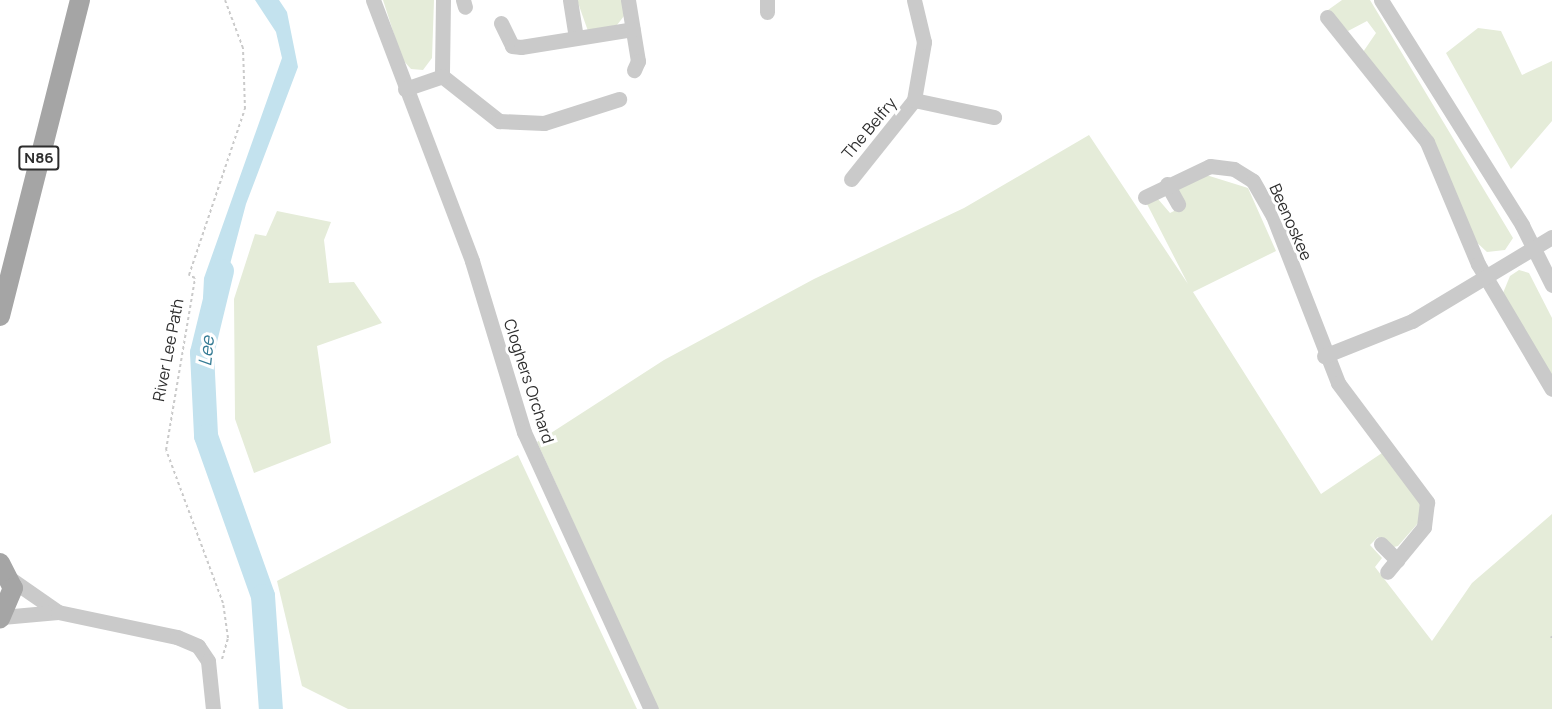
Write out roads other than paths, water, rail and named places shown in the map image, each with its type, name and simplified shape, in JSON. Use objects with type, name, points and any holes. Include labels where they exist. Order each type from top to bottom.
[{"type":"main road","name":"N86","points":[[0,316],[80,0]]},
{"type":"main road","points":[[0,563],[12,580],[11,603],[1,618]]},
{"type":"street","name":"Cloghers Orchard","points":[[373,0],[472,261],[524,432],[651,709]]},
{"type":"street","points":[[442,76],[443,0]]},
{"type":"street","points":[[570,0],[576,38]]},
{"type":"street","points":[[628,0],[633,29],[634,70]]},
{"type":"street","name":"The Belfry","points":[[851,179],[914,100],[924,42],[914,0]]},
{"type":"street","points":[[1382,0],[1534,249],[1552,285]]},
{"type":"street","points":[[1327,17],[1427,142],[1485,276],[1552,389]]},
{"type":"street","points":[[501,23],[512,46],[633,29]]},
{"type":"street","points":[[405,89],[442,76]]},
{"type":"street","points":[[442,76],[499,121],[544,123],[619,99]]},
{"type":"street","name":"The Belfry","points":[[914,100],[994,117]]},
{"type":"street","name":"Beenoskee","points":[[1145,197],[1167,184],[1210,166],[1234,169],[1253,181],[1273,216],[1324,356],[1354,410],[1385,440],[1427,502],[1424,527],[1392,566],[1381,544]]},
{"type":"street","points":[[1167,184],[1178,204]]},
{"type":"street","points":[[1324,356],[1412,321],[1552,237]]},
{"type":"street","points":[[12,580],[58,612]]},
{"type":"street","points":[[1,618],[58,612],[198,646],[208,661],[213,709]]},
{"type":"water","points":[[255,0],[279,0],[287,12],[298,67],[246,204],[220,302],[203,298],[204,278],[282,58],[276,32]]},
{"type":"waterway","name":"Lee","points":[[222,271],[202,353],[206,436],[263,596],[271,709]]}]
